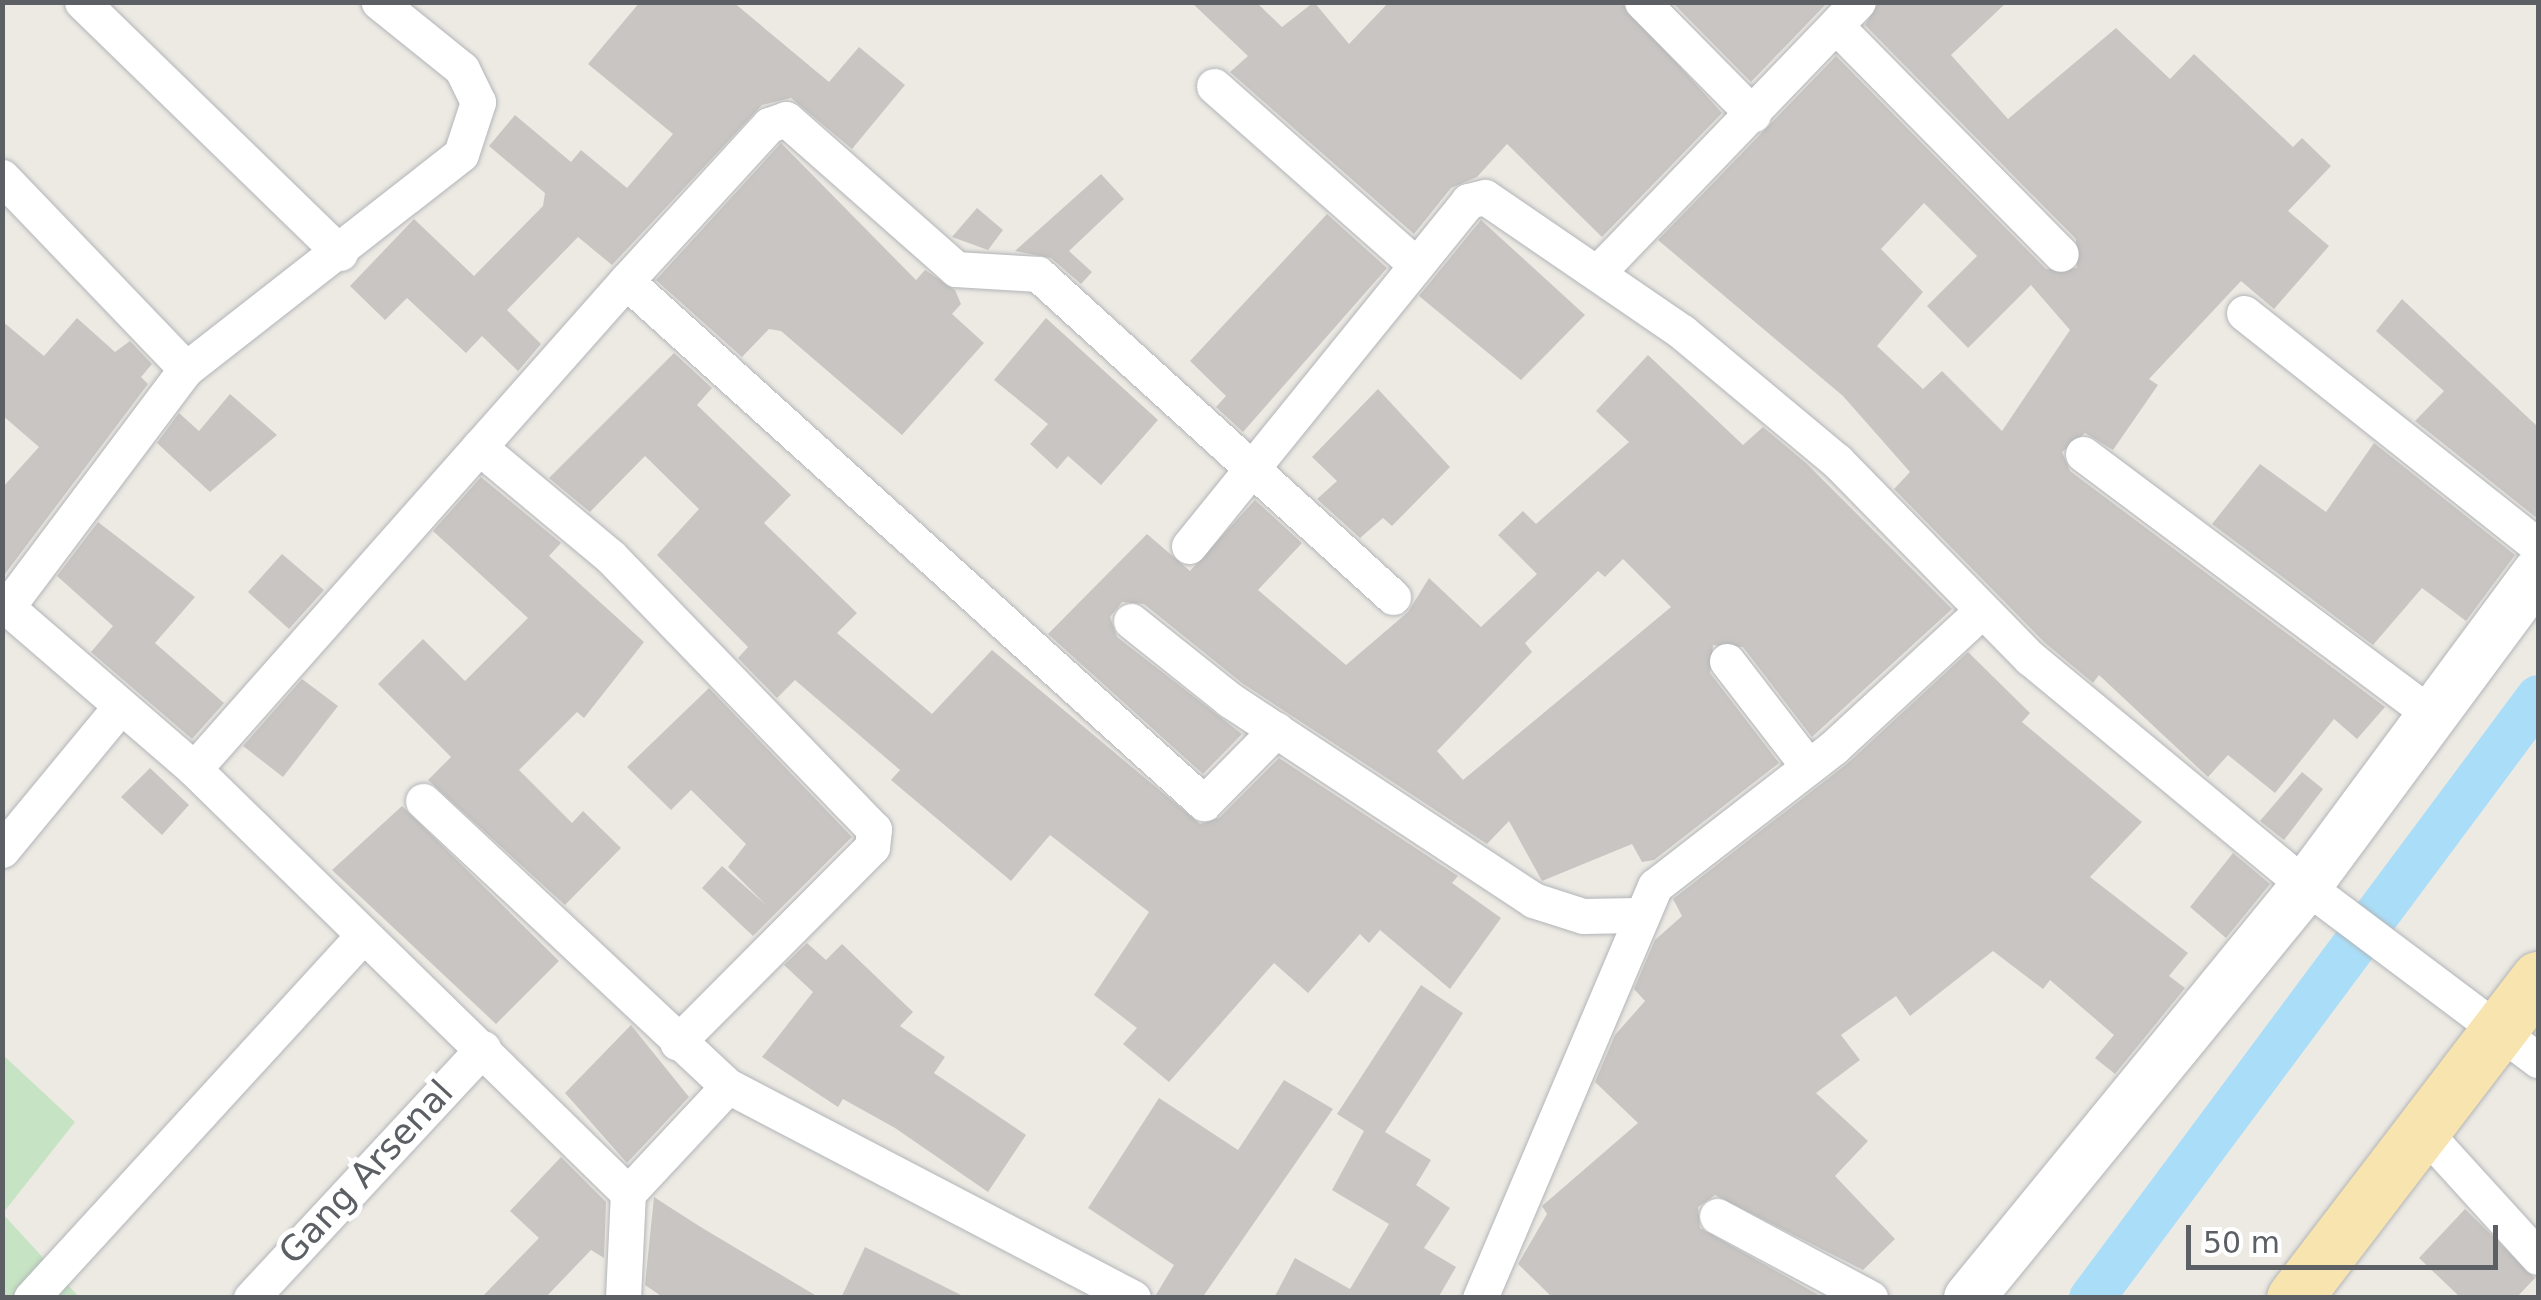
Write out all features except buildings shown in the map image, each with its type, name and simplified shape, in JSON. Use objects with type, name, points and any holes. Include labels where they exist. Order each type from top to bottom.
[{"type":"main road","points":[[2294,1298],[2504,1035],[2538,979]]},
{"type":"street","points":[[82,2],[340,253]]},
{"type":"street","points":[[1642,2],[1754,114]]},
{"type":"street","points":[[383,4],[462,69],[478,102],[475,130],[445,175],[186,369],[5,605],[119,708],[194,769],[359,940],[482,1048],[628,1192]]},
{"type":"street","points":[[1597,273],[1847,14],[2061,254]]},
{"type":"street","points":[[1214,86],[1416,265]]},
{"type":"street","points":[[194,769],[626,281],[769,125],[786,118],[956,269],[1038,274],[1253,464],[1393,597]]},
{"type":"street","points":[[2,177],[186,369]]},
{"type":"street","points":[[1190,546],[1468,201],[1485,197],[1597,273],[1837,461],[1979,613],[2317,894],[2504,1035]]},
{"type":"street","points":[[626,281],[1204,803],[1276,730]]},
{"type":"street","points":[[2244,313],[2538,546]]},
{"type":"street","points":[[480,447],[610,556],[874,829],[872,847],[677,1043]]},
{"type":"street","points":[[2083,454],[2432,715]]},
{"type":"street","points":[[1969,1298],[2317,894],[2432,715],[2538,572]]},
{"type":"street","points":[[1480,1298],[1637,914],[1682,859],[1808,766],[1979,613]]},
{"type":"street","points":[[1131,621],[1276,730],[1533,900],[1582,916],[1637,914]]},
{"type":"street","points":[[1727,661],[1808,766]]},
{"type":"street","points":[[2,850],[119,708]]},
{"type":"street","points":[[423,801],[677,1043],[728,1086],[1133,1298]]},
{"type":"street","points":[[31,1298],[359,940]]},
{"type":"street","name":"Gang Arsenal","points":[[250,1297],[482,1048]]},
{"type":"street","points":[[623,1298],[628,1192],[728,1086]]},
{"type":"street","points":[[2427,1135],[2538,1257]]},
{"type":"street","points":[[1717,1216],[1870,1298]]},
{"type":"green space","points":[[3,1055],[75,1122],[3,1213]]},
{"type":"green space","points":[[3,1214],[79,1297],[3,1297]]},
{"type":"waterway","points":[[2091,1298],[2538,697]]}]
